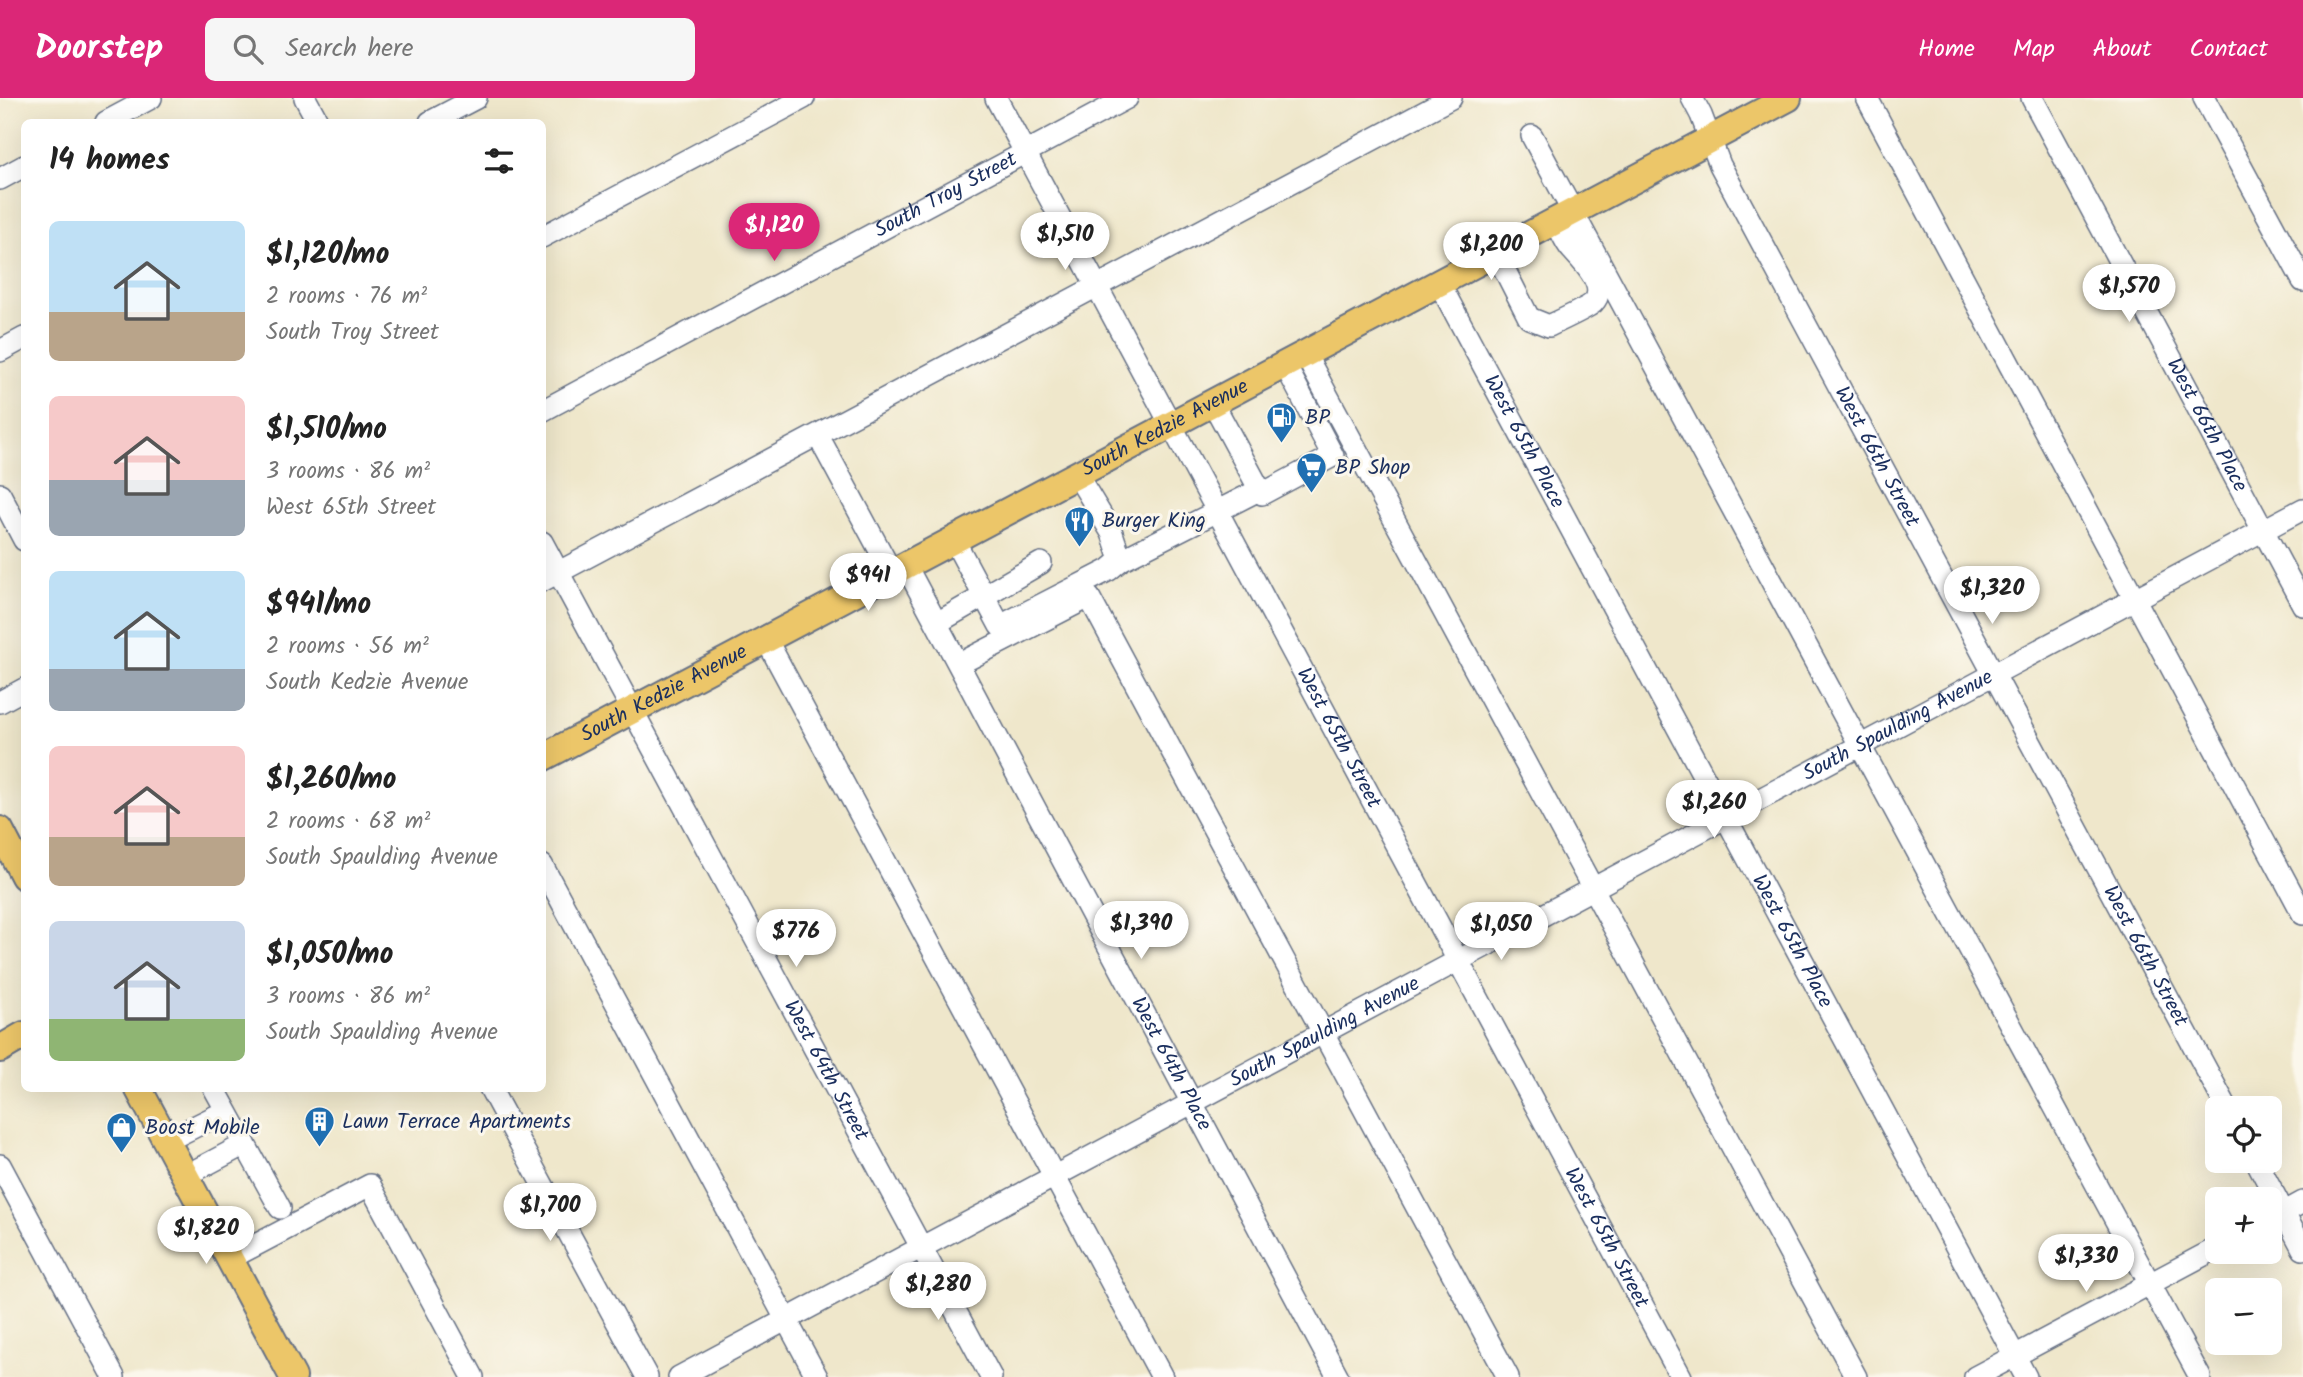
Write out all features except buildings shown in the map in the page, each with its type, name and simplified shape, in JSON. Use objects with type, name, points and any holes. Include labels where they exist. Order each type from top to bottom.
[{"type":"main road","name":"South Kedzie Avenue","points":[[546,756],[1788,98]]},
{"type":"main road","points":[[0,830],[21,870]]},
{"type":"main road","points":[[0,1049],[21,1037]]},
{"type":"main road","points":[[140,1092],[293,1377]]},
{"type":"street","points":[[112,119],[151,98]]},
{"type":"street","points":[[305,98],[316,119]]},
{"type":"street","points":[[436,119],[476,98]]},
{"type":"street","points":[[546,235],[804,98]]},
{"type":"street","name":"West 65th Street","points":[[996,98],[1681,1377]]},
{"type":"street","name":"South Troy Street","points":[[546,409],[1127,98]]},
{"type":"street","points":[[551,576],[1451,98]]},
{"type":"street","name":"West 66th Street","points":[[1692,98],[1720,165],[2221,1096]]},
{"type":"street","points":[[1867,98],[2303,914]]},
{"type":"street","name":"West 66th Place","points":[[2032,98],[2303,605]]},
{"type":"street","points":[[2204,98],[2303,281]]},
{"type":"street","points":[[1531,136],[1564,217],[1860,746],[2200,1377]]},
{"type":"street","points":[[0,179],[21,168]]},
{"type":"street","points":[[1496,253],[1529,318],[1549,326],[1594,302],[1597,295],[1596,281],[1584,259],[1572,250],[1564,217]]},
{"type":"street","name":"West 65th Place","points":[[1439,283],[2026,1377]]},
{"type":"street","points":[[0,351],[21,340]]},
{"type":"street","points":[[1213,403],[1262,494],[1333,456],[1295,360]]},
{"type":"street","points":[[1295,360],[1593,888],[1856,1377]]},
{"type":"street","name":"West 64th Place","points":[[823,445],[899,569],[937,623],[1338,1377]]},
{"type":"street","points":[[1077,475],[1111,533],[1121,561]]},
{"type":"street","points":[[954,540],[1000,626],[1259,490]]},
{"type":"street","points":[[0,494],[19,517]]},
{"type":"street","name":"South Spaulding Avenue","points":[[679,1377],[2303,509]]},
{"type":"street","name":"West 64th Street","points":[[546,557],[551,576],[633,711],[991,1377]]},
{"type":"street","points":[[937,623],[1041,564]]},
{"type":"street","points":[[959,664],[1089,597],[1508,1377]]},
{"type":"street","points":[[766,639],[1162,1377]]},
{"type":"street","points":[[0,702],[21,691]]},
{"type":"street","points":[[546,872],[817,1377]]},
{"type":"street","points":[[216,1092],[280,1208]]},
{"type":"street","points":[[492,1092],[647,1377]]},
{"type":"street","points":[[166,1141],[226,1111]]},
{"type":"street","points":[[185,1176],[245,1144]]},
{"type":"street","points":[[0,1165],[114,1377]]},
{"type":"street","points":[[229,1259],[370,1185],[473,1377]]},
{"type":"street","points":[[2282,1213],[2303,1202]]},
{"type":"street","points":[[2282,1222],[2303,1249]]},
{"type":"street","points":[[1975,1377],[2205,1254]]},
{"type":"place","name":"BP","points":[[1282,445]]},
{"type":"place","name":"BP Shop","points":[[1312,495]]},
{"type":"place","name":"Burger King","points":[[1079,548]]},
{"type":"place","name":"Lawn Terrace Apartments","points":[[319,1149]]},
{"type":"place","name":"Boost Mobile","points":[[122,1155]]}]
